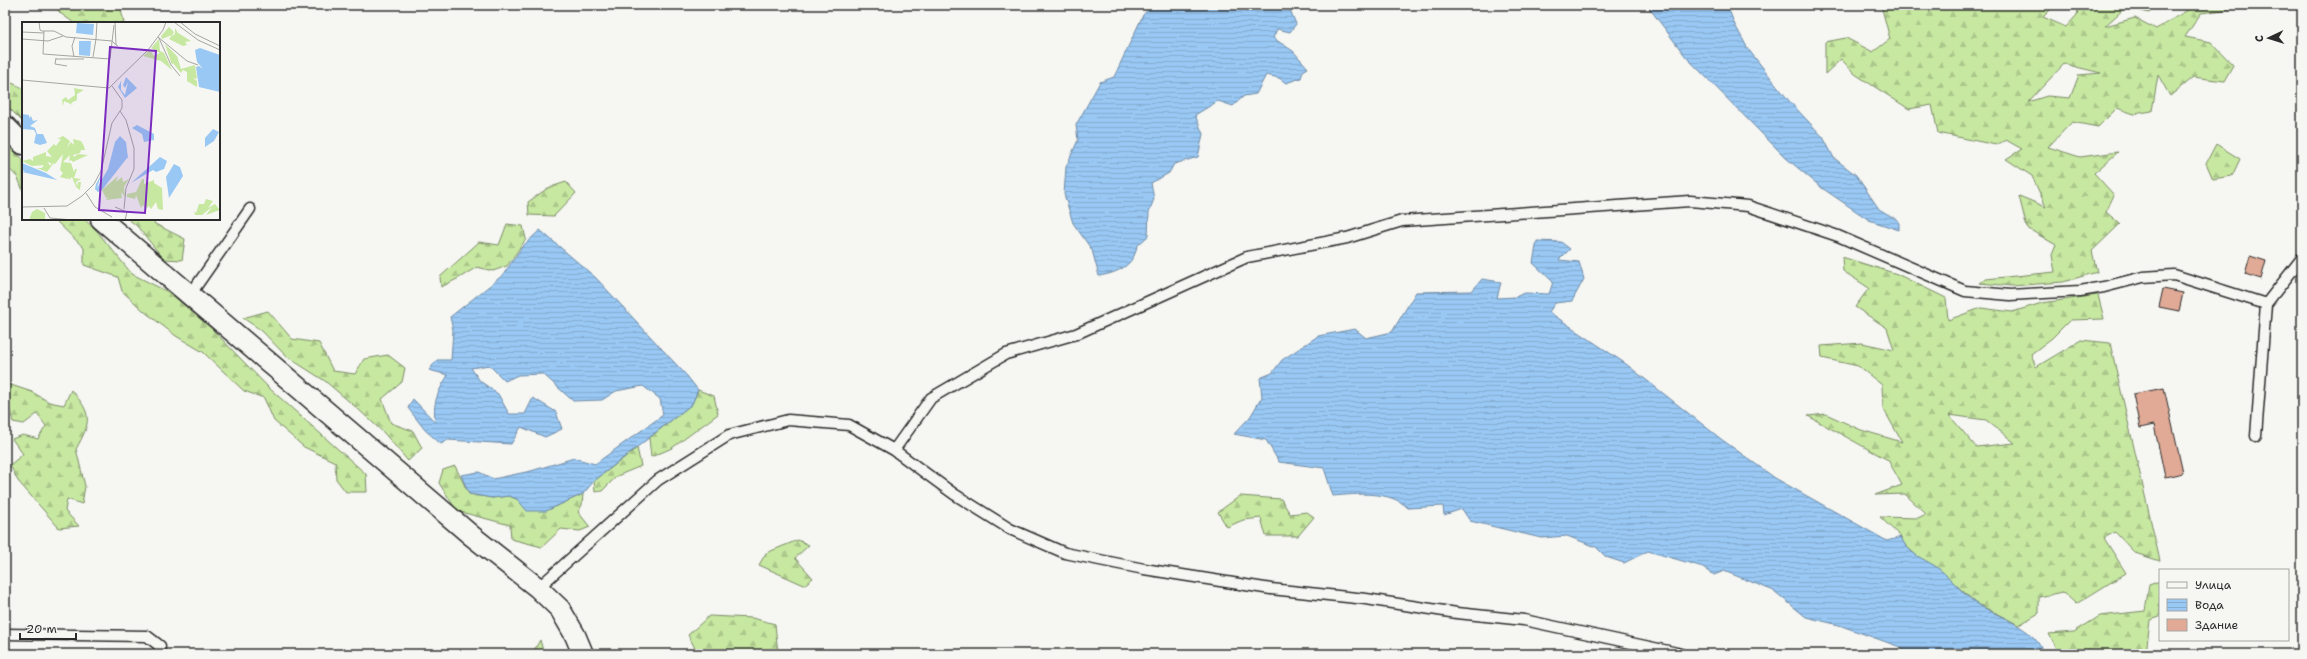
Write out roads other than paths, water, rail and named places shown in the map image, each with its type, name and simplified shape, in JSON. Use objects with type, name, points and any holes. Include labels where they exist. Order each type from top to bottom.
[{"type":"street","points":[[5,126],[22,143]]},
{"type":"street","points":[[102,220],[472,536],[538,588],[560,609],[576,635],[583,654]]},
{"type":"lane","points":[[894,450],[931,398],[1006,354],[1076,334],[1247,257],[1347,238],[1402,221],[1690,201],[1748,206],[1830,233],[1965,291],[2010,295],[2072,291],[2104,287],[2143,277],[2174,275],[2266,304]]},
{"type":"lane","points":[[190,295],[250,209]]},
{"type":"lane","points":[[2256,436],[2266,304],[2302,258]]},
{"type":"lane","points":[[538,588],[658,480],[729,435],[788,420],[849,425],[894,450],[954,494],[1010,529],[1065,553],[1271,589],[1366,599],[1457,613],[1524,620],[1682,654]]},
{"type":"lane","points":[[5,634],[147,636],[160,646],[159,654]]},
{"type":"water","points":[[1152,5],[1288,5],[1296,24],[1290,32],[1277,29],[1273,38],[1293,51],[1308,68],[1303,71],[1301,78],[1286,83],[1279,78],[1266,75],[1256,94],[1244,96],[1233,106],[1218,101],[1195,115],[1203,134],[1198,157],[1174,164],[1169,173],[1151,183],[1154,199],[1149,212],[1148,236],[1137,246],[1132,259],[1124,267],[1112,273],[1099,276],[1092,250],[1073,223],[1064,194],[1066,167],[1078,140],[1076,125],[1100,82],[1114,77],[1143,15]]},
{"type":"water","points":[[1647,5],[1727,5],[1735,25],[1748,49],[1790,102],[1823,137],[1834,158],[1856,175],[1879,209],[1899,221],[1899,230],[1869,220],[1822,188],[1786,158],[1686,57]]},
{"type":"water","points":[[540,230],[596,278],[687,376],[698,390],[692,404],[594,481],[583,494],[546,511],[527,511],[517,499],[509,496],[492,498],[469,494],[461,475],[479,472],[493,479],[531,471],[574,458],[595,464],[663,415],[660,399],[643,386],[616,391],[602,400],[573,401],[543,374],[518,375],[505,381],[489,365],[471,368],[480,381],[498,394],[509,414],[525,414],[533,398],[556,412],[562,429],[545,437],[521,427],[511,444],[448,440],[441,444],[425,430],[408,408],[413,399],[436,423],[434,410],[435,403],[448,375],[429,370],[437,360],[451,360],[453,330],[450,317],[503,275],[522,247]]},
{"type":"water","points":[[1537,241],[1561,242],[1570,249],[1559,260],[1579,262],[1584,279],[1572,301],[1555,303],[1549,312],[1626,364],[1721,439],[1775,478],[1887,541],[1901,537],[1911,551],[1940,570],[1976,603],[2025,630],[2039,645],[2043,654],[1909,654],[1900,647],[1839,625],[1806,617],[1774,591],[1724,571],[1714,575],[1703,567],[1648,551],[1624,563],[1606,557],[1596,547],[1567,536],[1541,538],[1470,521],[1462,509],[1444,515],[1443,506],[1408,508],[1401,502],[1392,498],[1373,494],[1333,496],[1324,468],[1279,462],[1266,440],[1234,434],[1250,417],[1262,397],[1260,378],[1272,373],[1282,360],[1318,336],[1355,329],[1366,338],[1392,332],[1416,292],[1472,291],[1482,279],[1501,282],[1497,298],[1515,297],[1525,293],[1549,294],[1553,282],[1533,263]]}]
